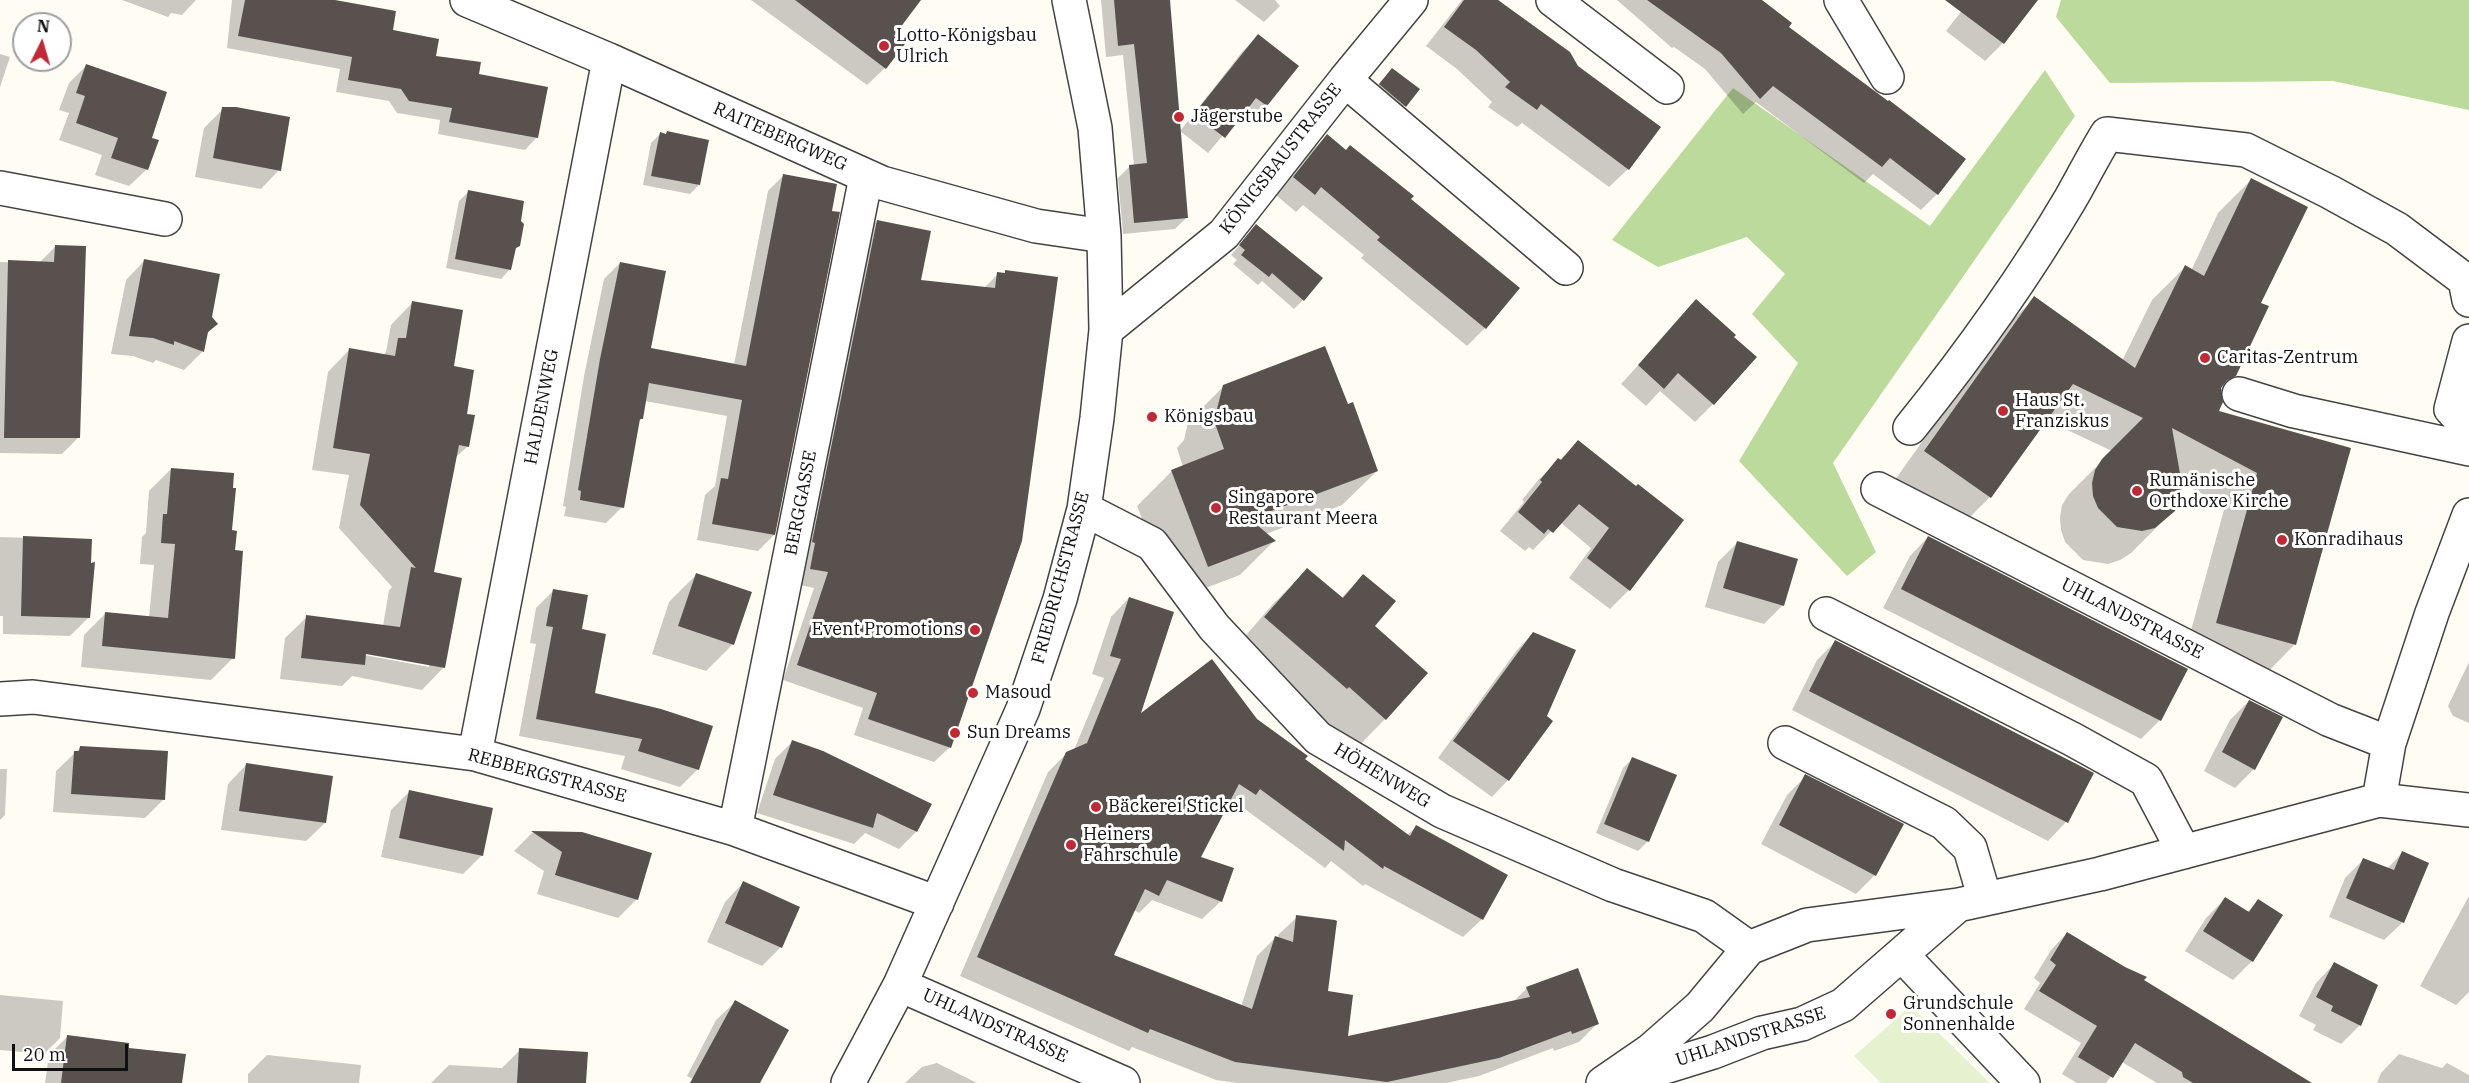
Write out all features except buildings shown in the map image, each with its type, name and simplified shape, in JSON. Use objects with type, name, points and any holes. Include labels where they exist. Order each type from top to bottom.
[{"type":"street","name":"RAITEBERGWEG","points":[[467,0],[609,60],[882,183],[1036,226],[1104,236]]},
{"type":"street","name":"FRIEDRICHSTRASSE","points":[[848,1083],[900,985],[1023,709],[1060,599],[1084,509],[1097,418],[1106,330],[1104,236],[1095,128],[1069,0]]},
{"type":"street","name":"KÖNIGSBAUSTRASSE","points":[[1106,330],[1224,234],[1411,0]]},
{"type":"street","points":[[1553,0],[1667,87]]},
{"type":"street","points":[[1841,0],[1887,77]]},
{"type":"street","name":"HALDENWEG","points":[[475,754],[609,60]]},
{"type":"street","name":"KÖNIGSBAUSTRASSE","points":[[1345,80],[1566,267]]},
{"type":"street","points":[[1910,428],[1948,381],[2016,283],[2071,197],[2107,134],[2246,150],[2397,229],[2465,280],[2469,300]]},
{"type":"street","name":"BERGGASSE","points":[[735,830],[866,177]]},
{"type":"street","points":[[0,188],[165,219]]},
{"type":"street","points":[[2469,341],[2451,409],[2469,429]]},
{"type":"street","points":[[2240,394],[2294,411],[2469,448]]},
{"type":"street","name":"UHLANDSTRASSE","points":[[1878,489],[2330,720],[2389,743]]},
{"type":"street","name":"HÖHENWEG","points":[[1084,509],[1152,544],[1214,627],[1318,738],[1442,811],[1613,885],[1704,916],[1749,948]]},
{"type":"street","points":[[2469,515],[2432,612],[2389,743],[2379,800],[2469,810]]},
{"type":"street","points":[[1826,614],[2072,738],[2146,780],[2184,852]]},
{"type":"street","name":"REBBERGSTRASSE","points":[[0,699],[33,697],[475,754],[735,830],[937,903]]},
{"type":"street","points":[[1785,743],[1944,823],[1970,848],[1971,902]]},
{"type":"street","name":"UHLANDSTRASSE","points":[[1603,1083],[1651,1050],[1700,1007],[1749,948],[1807,925],[1971,902],[2100,874],[2379,800]]},
{"type":"street","name":"UHLANDSTRASSE","points":[[1616,1083],[1713,1052],[1762,1033],[1802,1024],[1843,1005],[1902,955],[1971,902]]},
{"type":"street","points":[[1902,955],[2023,1083]]},
{"type":"street","name":"UHLANDSTRASSE","points":[[900,985],[1123,1083]]},
{"type":"green space","points":[[2061,0],[2469,0],[2469,110],[2333,81],[2110,83],[2056,17]]},
{"type":"green space","points":[[2045,70],[2075,116],[1833,463],[1876,552],[1847,576],[1739,461],[1798,363],[1752,314],[1785,274],[1747,237],[1658,267],[1612,240],[1733,88],[1930,226]]},
{"type":"green space","points":[[1911,1006],[1990,1083],[1881,1083],[1854,1056]]},
{"type":"place","name":"Lotto-Königsbau Ulrich","points":[[884,46]]},
{"type":"place","name":"Jägerstube","points":[[1179,117]]},
{"type":"place","name":"Caritas-Zentrum","points":[[2205,358]]},
{"type":"place","name":"Haus St. Franziskus","points":[[2003,411]]},
{"type":"place","name":"Königsbau","points":[[1152,417]]},
{"type":"place","name":"Rumänische Orthdoxe Kirche","points":[[2137,491]]},
{"type":"place","name":"Singapore Restaurant Meera","points":[[1216,508]]},
{"type":"place","name":"Konradihaus","points":[[2282,540]]},
{"type":"place","name":"Event Promotions","points":[[975,630]]},
{"type":"place","name":"Masoud","points":[[973,693]]},
{"type":"place","name":"Sun Dreams","points":[[955,733]]},
{"type":"place","name":"Bäckerei Stickel","points":[[1096,807]]},
{"type":"place","name":"Heiners Fahrschule","points":[[1071,845]]},
{"type":"place","name":"Grundschule Sonnenhalde","points":[[1891,1014]]}]
